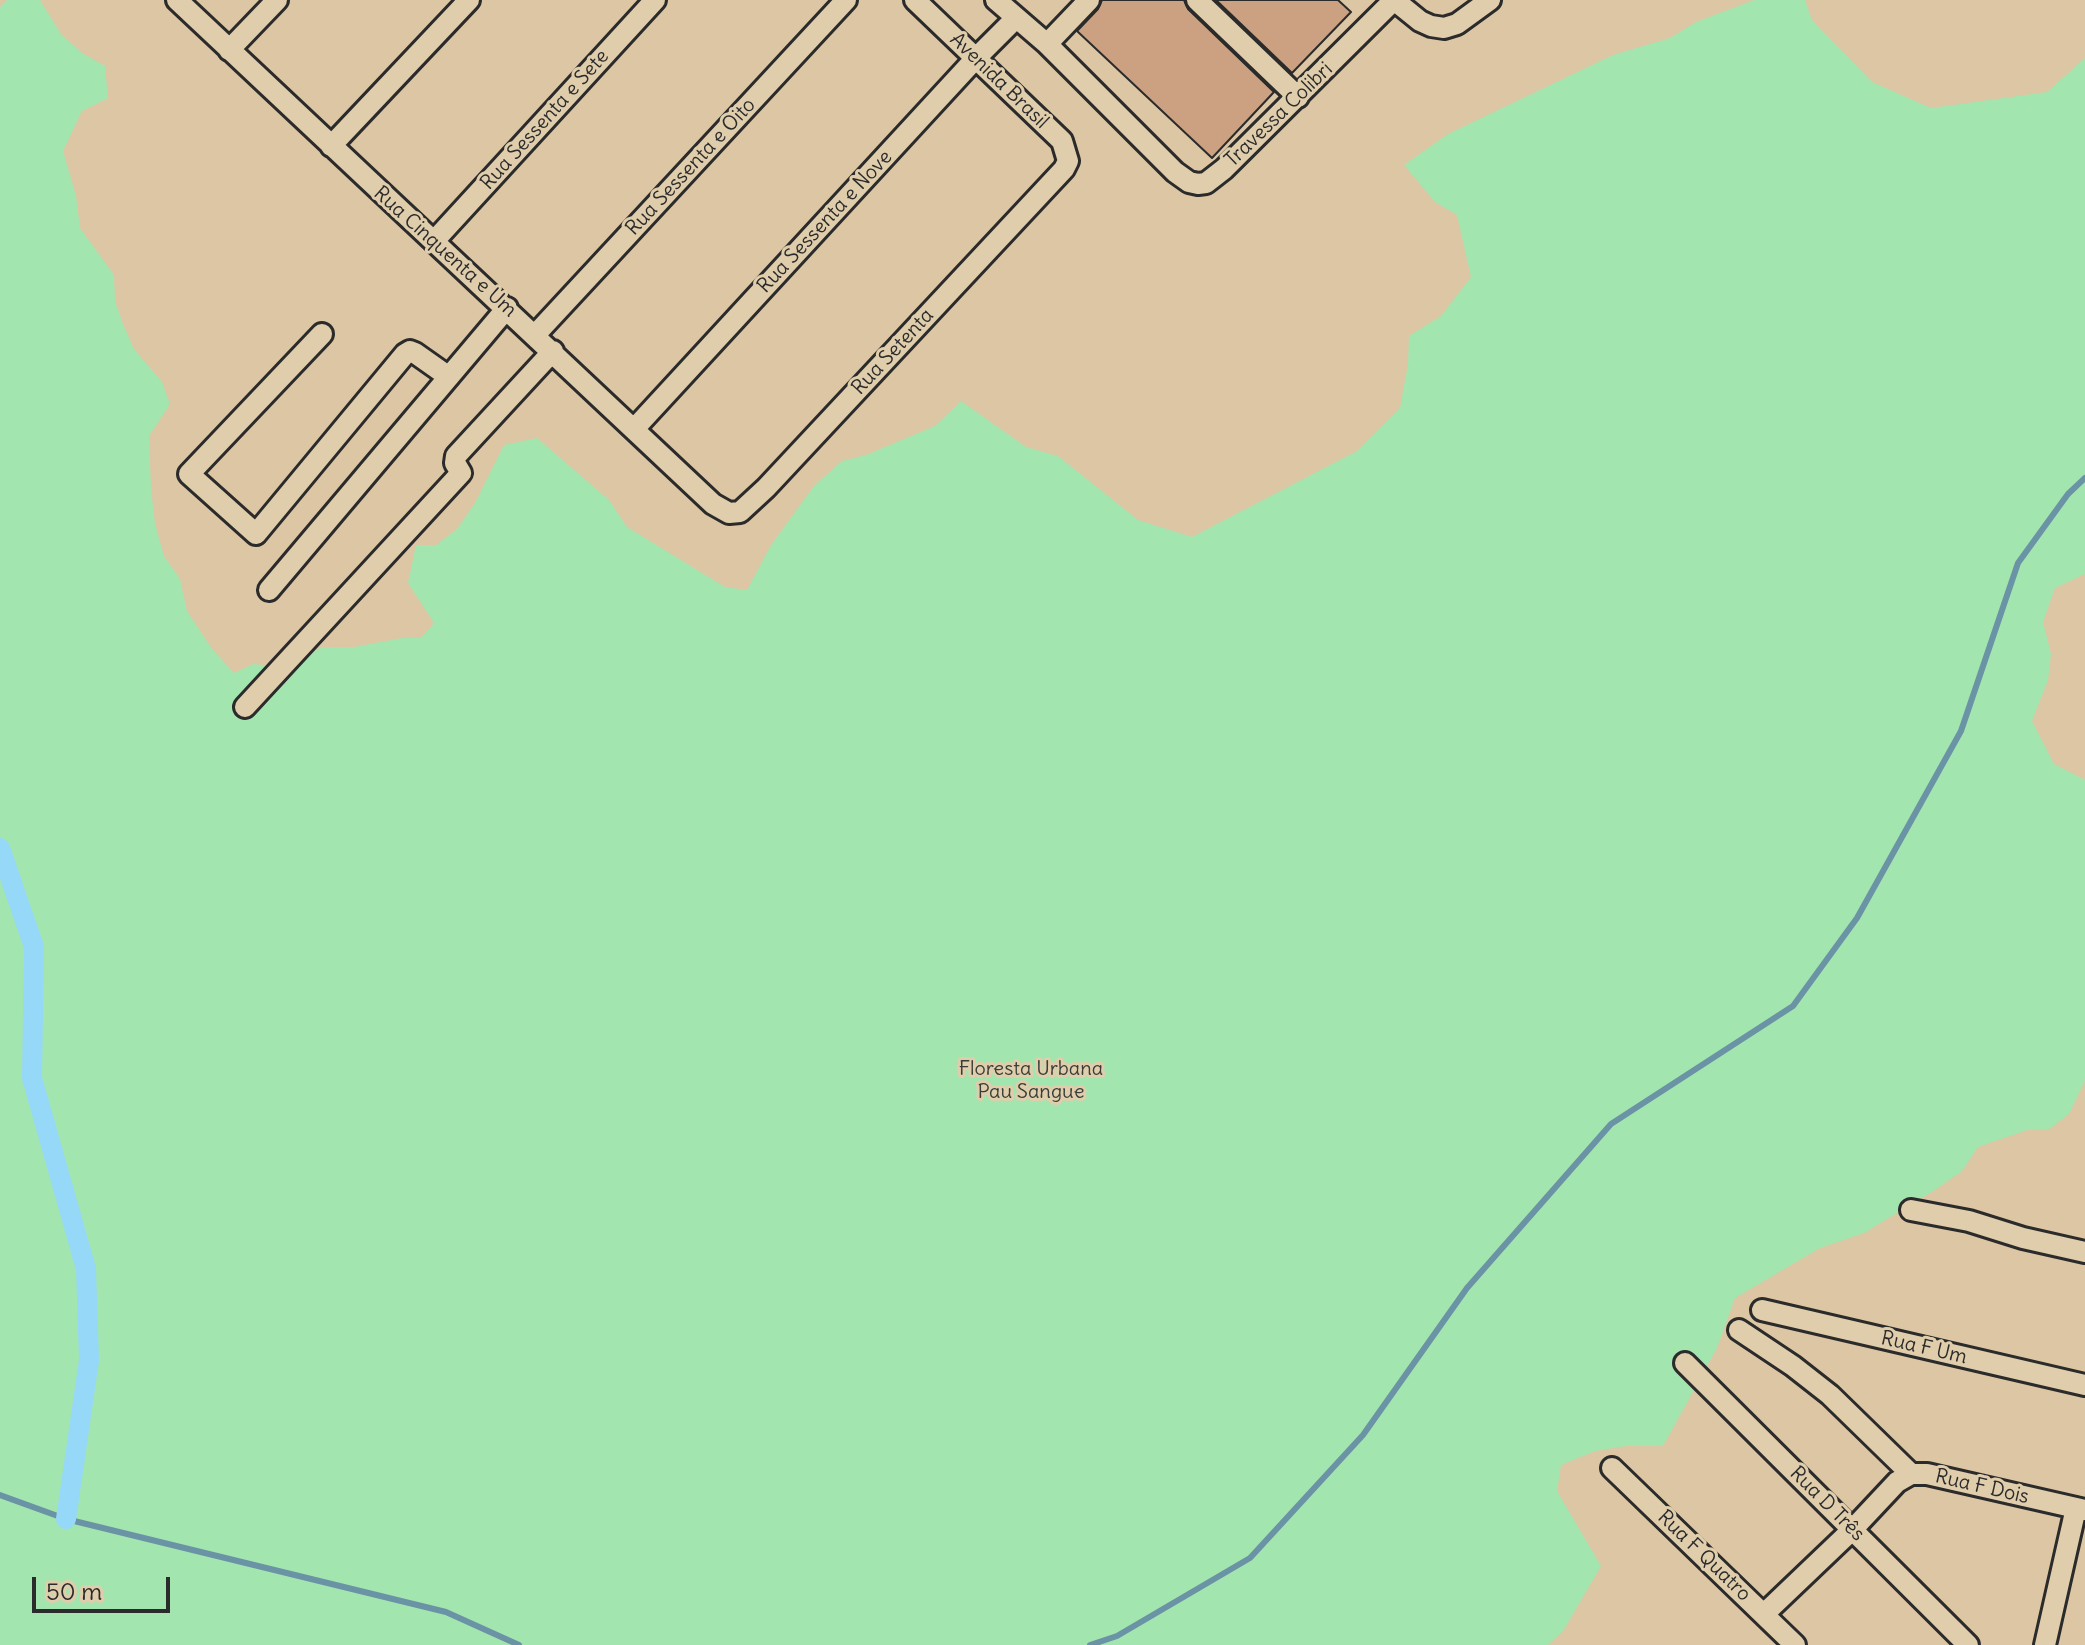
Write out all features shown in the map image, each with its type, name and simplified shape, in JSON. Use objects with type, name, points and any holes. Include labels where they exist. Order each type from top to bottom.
[{"type":"street","name":"Rua Cinquenta e Um","points":[[177,0],[713,504]]},
{"type":"street","points":[[229,50],[277,0]]},
{"type":"street","points":[[331,146],[469,0]]},
{"type":"street","name":"Rua Sessenta e Sete","points":[[435,240],[655,0]]},
{"type":"street","name":"Rua Sessenta e Oito","points":[[535,335],[846,0]]},
{"type":"street","name":"Avenida Brasil","points":[[915,0],[1062,141],[1068,161],[1064,169]]},
{"type":"street","name":"Travessa Colibri","points":[[996,0],[1047,44],[1175,172],[1198,184],[1206,183],[1224,169],[1394,0]]},
{"type":"street","points":[[1047,44],[1089,0]]},
{"type":"street","points":[[1197,0],[1298,97]]},
{"type":"street","points":[[1394,0],[1420,21],[1444,28],[1457,24],[1490,0]]},
{"type":"street","name":"Rua Sessenta e Nove","points":[[635,428],[1016,18]]},
{"type":"street","name":"Rua Setenta","points":[[713,504],[729,513],[740,512],[749,504],[1064,169]]},
{"type":"street","points":[[269,590],[507,308]]},
{"type":"street","points":[[322,334],[189,474],[256,534],[405,354],[410,351],[415,353],[449,377]]},
{"type":"street","points":[[245,707],[461,473],[455,463],[456,456],[553,351]]},
{"type":"street","points":[[1911,1210],[1969,1221],[2023,1238],[2085,1252]]},
{"type":"street","name":"Rua F Um","points":[[1762,1310],[2085,1385]]},
{"type":"street","points":[[1739,1330],[1830,1395],[1911,1474]]},
{"type":"street","name":"Rua D Três","points":[[1685,1363],[1968,1645]]},
{"type":"street","name":"Rua F Quatro","points":[[1612,1468],[1795,1645]]},
{"type":"street","name":"Rua F Dois","points":[[1764,1614],[1897,1482],[1911,1474],[1927,1474],[2080,1509]]},
{"type":"street","points":[[2045,1645],[2080,1509]]},
{"type":"green space","name":"Floresta Urbana Pau Sangue","points":[[7,0],[40,0],[61,34],[82,53],[105,66],[108,98],[82,111],[63,151],[76,196],[80,228],[114,275],[115,301],[123,324],[134,349],[162,382],[170,404],[149,436],[155,524],[164,556],[180,579],[187,611],[212,649],[234,673],[253,664],[287,667],[322,647],[354,647],[402,638],[421,638],[434,623],[408,583],[416,545],[436,545],[457,529],[475,503],[504,445],[537,438],[609,500],[627,527],[725,587],[747,590],[771,545],[814,486],[842,461],[866,455],[935,426],[961,401],[1026,447],[1058,456],[1138,520],[1192,537],[1357,451],[1400,408],[1408,364],[1409,336],[1441,316],[1471,277],[1457,215],[1435,202],[1404,165],[1448,134],[1613,55],[1670,38],[1696,22],[1754,0],[1805,0],[1812,20],[1872,82],[1931,108],[2047,92],[2085,58],[2085,574],[2055,588],[2043,622],[2051,654],[2048,680],[2032,721],[2054,764],[2085,780],[2085,1081],[2069,1114],[2048,1130],[2027,1130],[1978,1147],[1962,1171],[1935,1190],[1864,1233],[1820,1248],[1735,1298],[1717,1348],[1663,1446],[1626,1446],[1595,1451],[1561,1465],[1557,1491],[1601,1566],[1563,1631],[1548,1645],[0,1645],[0,7]]},
{"type":"building","points":[[1102,0],[1184,0],[1188,9],[1274,92],[1212,158],[1077,31],[1098,9]]},
{"type":"building","points":[[1216,0],[1338,0],[1351,12],[1292,73]]},
{"type":"waterway","points":[[1090,1645],[1117,1636],[1250,1558],[1363,1435],[1467,1288],[1611,1124],[1793,1006],[1857,918],[1961,731],[2018,563],[2068,494],[2085,478]]},
{"type":"waterway","points":[[0,848],[34,947],[32,1078],[86,1269],[89,1360],[66,1519]]},
{"type":"waterway","points":[[0,1495],[66,1519],[446,1612],[519,1645]]}]
